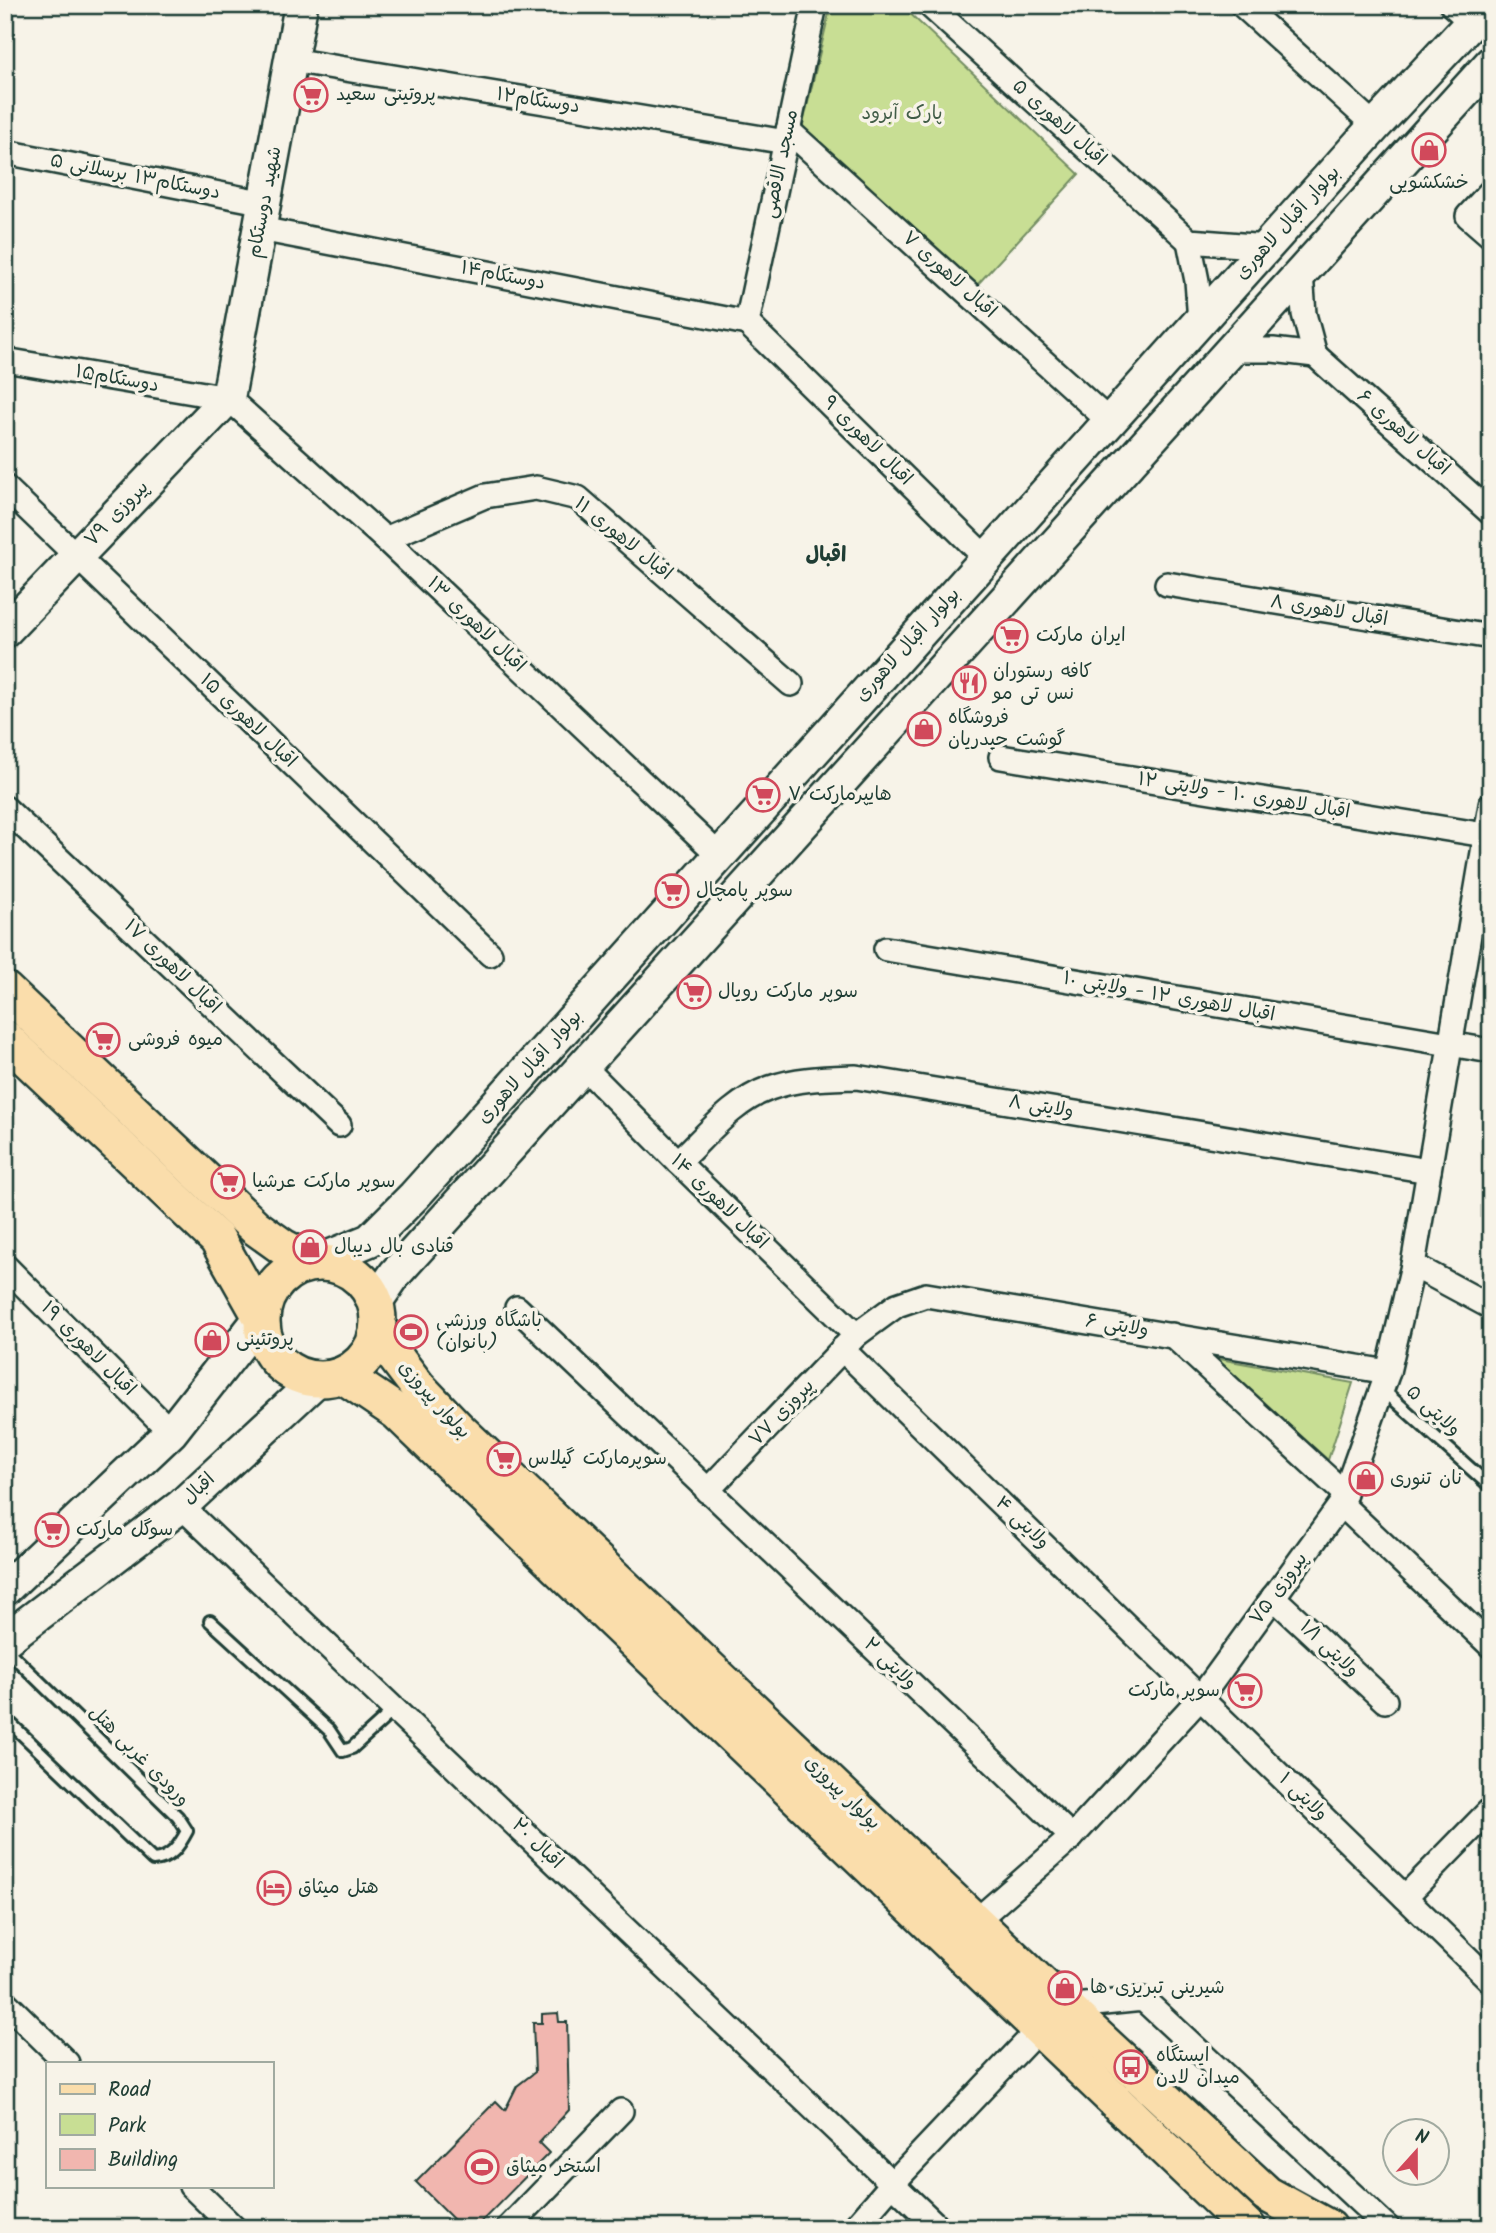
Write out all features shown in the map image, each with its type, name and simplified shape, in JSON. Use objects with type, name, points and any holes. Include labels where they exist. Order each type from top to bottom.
[{"type":"main road","name":"شهید دوستکام","points":[[228,398],[301,5]]},
{"type":"main road","name":"بولوار اقبال لاهوری","points":[[314,1263],[370,1240],[414,1196],[1376,126],[1471,11]]},
{"type":"main road","name":"بولوار اقبال لاهوری","points":[[376,1318],[395,1274],[1491,64]]},
{"type":"main road","name":"پیروزی ۷۹","points":[[5,631],[228,398]]},
{"type":"main road","points":[[826,735],[857,762]]},
{"type":"main road","points":[[5,990],[256,1227],[283,1247],[314,1263]]},
{"type":"main road","points":[[5,1038],[216,1239],[261,1317]]},
{"type":"main road","points":[[314,1263],[336,1264],[354,1274],[367,1286],[376,1318],[367,1354],[356,1366],[330,1377],[294,1373],[276,1359],[264,1340],[261,1317],[265,1300],[274,1284],[288,1272],[314,1263]]},
{"type":"main road","points":[[5,1589],[170,1432],[261,1317]]},
{"type":"main road","name":"بولوار پیروزی","points":[[376,1318],[418,1387],[459,1430],[976,1921],[1052,2018],[1248,2228]]},
{"type":"main road","name":"بولوار پیروزی","points":[[330,1377],[397,1412],[593,1601],[1052,2018],[1267,2194],[1329,2228]]},
{"type":"main road","name":"اقبال","points":[[5,1640],[181,1506],[330,1377]]},
{"type":"street","name":"مسجد الاقصی","points":[[747,323],[815,5]]},
{"type":"street","name":"اقبال لاهوری ۵","points":[[929,5],[1189,241]]},
{"type":"street","points":[[1242,5],[1376,126]]},
{"type":"street","name":"دوستکام۱۲","points":[[291,60],[787,136]]},
{"type":"street","name":"اقبال لاهوری ۷","points":[[787,136],[1110,421]]},
{"type":"street","name":"دوستکام۱۳ برسلانی ۵","points":[[5,152],[262,216]]},
{"type":"street","points":[[1491,191],[1468,216],[1491,236]]},
{"type":"street","name":"دوستکام۱۴","points":[[262,216],[747,323]]},
{"type":"street","points":[[1200,321],[1197,281],[1189,241],[1267,247]]},
{"type":"street","points":[[1231,350],[1273,350],[1315,355],[1304,314],[1301,274]]},
{"type":"street","name":"اقبال لاهوری ۹","points":[[747,323],[986,558]]},
{"type":"street","name":"اقبال لاهوری ۶","points":[[1315,355],[1491,513]]},
{"type":"street","name":"دوستکام۱۵","points":[[5,360],[228,398]]},
{"type":"street","name":"اقبال لاهوری ۱۳","points":[[228,398],[385,538],[720,856]]},
{"type":"street","name":"اقبال لاهوری ۱۵","points":[[5,487],[490,954]]},
{"type":"street","name":"اقبال لاهوری ۱۱","points":[[385,538],[485,496],[536,488],[578,498],[791,684]]},
{"type":"street","name":"اقبال لاهوری ۸","points":[[1167,584],[1491,637]]},
{"type":"street","name":"اقبال لاهوری ۱۰ - ولایتی ۱۲","points":[[1001,757],[1489,835]]},
{"type":"street","name":"پیروزی ۷۵","points":[[976,1921],[1072,1837],[1201,1697],[1343,1499],[1385,1381],[1413,1265],[1489,835],[1491,805]]},
{"type":"street","name":"اقبال لاهوری ۱۷","points":[[5,808],[339,1125]]},
{"type":"street","name":"اقبال لاهوری ۱۲ - ولایتی ۱۰","points":[[886,949],[1491,1051]]},
{"type":"street","name":"اقبال لاهوری ۱۴","points":[[584,1067],[849,1342]]},
{"type":"street","name":"ولایتی ۸","points":[[678,1162],[735,1107],[770,1088],[816,1078],[856,1077],[1429,1171]]},
{"type":"street","points":[[1413,1265],[1491,1307]]},
{"type":"street","name":"اقبال لاهوری ۱۹","points":[[5,1266],[170,1432]]},
{"type":"street","name":"ولایتی ۶","points":[[849,1342],[897,1306],[926,1296],[1172,1335],[1385,1381]]},
{"type":"street","name":"ولایتی ۲","points":[[517,1308],[1072,1837]]},
{"type":"street","points":[[1172,1335],[1491,1646]]},
{"type":"street","name":"پیروزی ۷۷","points":[[707,1491],[849,1342]]},
{"type":"street","name":"ولایتی ۴","points":[[849,1342],[1201,1697]]},
{"type":"street","name":"اقبال ۲۰","points":[[181,1506],[939,2228]]},
{"type":"street","name":"ولایتی ۱/۱","points":[[1273,1597],[1385,1701]]},
{"type":"street","name":"ولایتی ۱","points":[[1201,1697],[1491,1981]]},
{"type":"street","points":[[1405,1897],[1491,1809]]},
{"type":"street","points":[[854,2228],[892,2184],[1052,2018],[1143,1999],[1388,2228]]},
{"type":"street","points":[[5,2002],[66,2062]]},
{"type":"street","points":[[508,2228],[621,2110]]},
{"type":"street","points":[[193,2188],[234,2228]]},
{"type":"lane","name":"ولایتی ۵","points":[[1385,1381],[1491,1487]]},
{"type":"lane","points":[[210,1621],[329,1730],[344,1751],[352,1748],[396,1708]]},
{"type":"lane","name":"ورودی غربی هتل","points":[[5,1648],[178,1817],[187,1831],[178,1848],[163,1860],[153,1860],[5,1718]]},
{"type":"green space","name":"پارک آبرود","points":[[831,5],[901,5],[1079,174],[977,285],[802,128]]},
{"type":"green space","points":[[1214,1358],[1353,1383],[1328,1460]]},
{"type":"building","name":"استخر میثاق","points":[[558,2013],[559,2022],[567,2022],[569,2110],[539,2143],[549,2153],[475,2228],[462,2228],[416,2182],[496,2101],[505,2110],[517,2086],[535,2072],[533,2023],[542,2023],[542,2014]]},
{"type":"place","name":"پروتینی سعید","points":[[311,95]]},
{"type":"place","name":"خشکشویی","points":[[1429,150]]},
{"type":"place","name":"ایران مارکت","points":[[1011,636]]},
{"type":"place","name":"كافه رستوران نس تى مو","points":[[969,683]]},
{"type":"place","name":"فروشگاه گوشت حیدریان","points":[[924,729]]},
{"type":"place","name":"هایپرمارکت ۷","points":[[763,795]]},
{"type":"place","name":"سوپر‌ پامچال","points":[[672,891]]},
{"type":"place","name":"سوپر مارکت رویال","points":[[694,992]]},
{"type":"place","name":"میوه فروشی","points":[[103,1040]]},
{"type":"place","name":"سوپر مارکت عرشیا","points":[[228,1182]]},
{"type":"place","name":"قنادی بال دیبال","points":[[310,1247]]},
{"type":"place","name":"باشگاه ورزشی (بانوان)","points":[[411,1332]]},
{"type":"place","name":"پروتئینی","points":[[212,1340]]},
{"type":"place","name":"سوپرمارکت گیلاس","points":[[504,1459]]},
{"type":"place","name":"نان تنوری","points":[[1366,1479]]},
{"type":"place","name":"سوگل مارکت","points":[[52,1530]]},
{"type":"place","name":"سوپر مارکت","points":[[1245,1691]]},
{"type":"place","name":"هتل میثاق","points":[[274,1888]]},
{"type":"place","name":"شیرینی تبریزی ها","points":[[1065,1988]]},
{"type":"place","name":"ایستگاه میدان لادن","points":[[1131,2067]]},
{"type":"place","name":"استخر میثاق","points":[[482,2167]]},
{"type":"district","name":"اقبال","points":[[826,555]]}]
